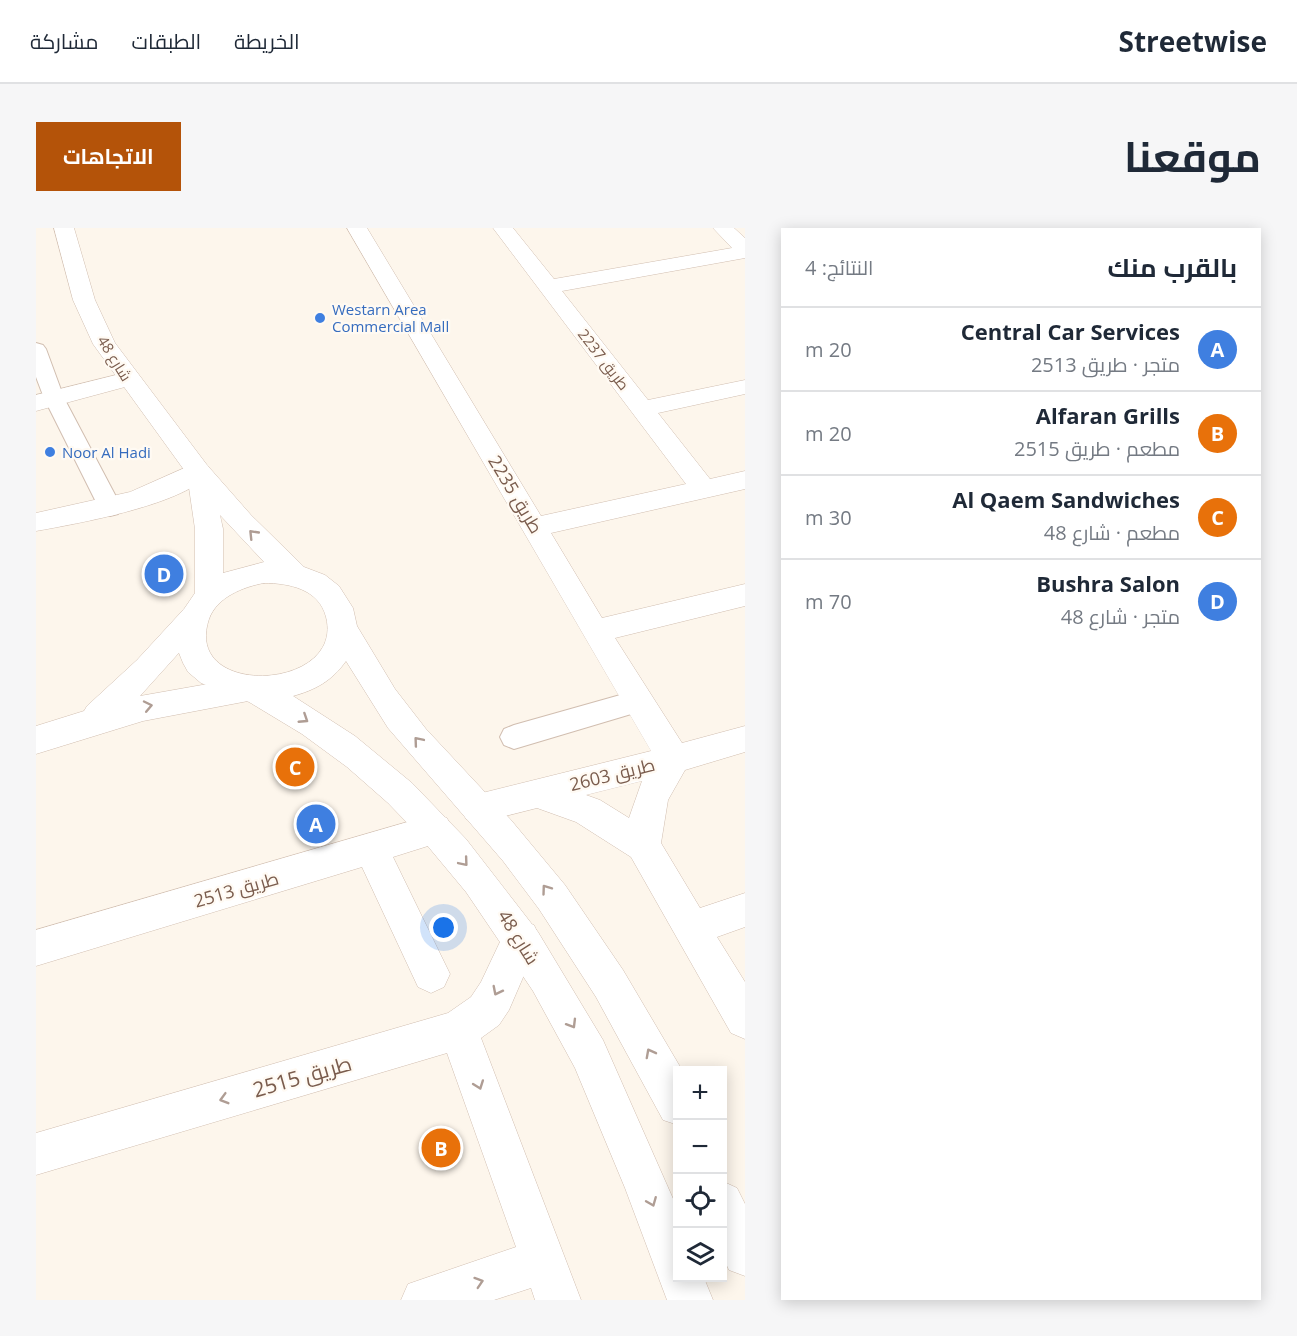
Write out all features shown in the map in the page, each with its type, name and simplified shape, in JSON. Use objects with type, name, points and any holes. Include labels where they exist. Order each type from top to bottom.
[{"type":"street","name":"شارع 48","points":[[64,228],[84,300],[104,344],[198,471],[241,522],[294,574]]},
{"type":"street","name":"طريق 2235","points":[[357,228],[536,527],[595,631],[674,759]]},
{"type":"street","name":"طريق 2237","points":[[503,228],[704,490]]},
{"type":"street","points":[[723,228],[745,251]]},
{"type":"street","points":[[547,287],[745,251]]},
{"type":"street","points":[[45,401],[128,379]]},
{"type":"street","points":[[643,409],[745,387]]},
{"type":"street","name":"شارع 48","points":[[198,471],[210,529],[202,606]]},
{"type":"street","points":[[36,522],[110,508],[158,493],[198,471]]},
{"type":"street","points":[[536,527],[745,480]]},
{"type":"street","points":[[92,720],[152,665],[202,606],[227,584],[249,575],[272,572],[294,574],[315,582],[332,595],[341,611],[344,630],[368,673],[398,717],[531,869],[583,940],[633,1021],[673,1096]]},
{"type":"street","points":[[595,631],[745,595]]},
{"type":"street","points":[[202,606],[190,636],[194,655],[208,672],[228,683],[253,689]]},
{"type":"street","points":[[36,740],[92,720],[200,695],[280,688],[305,680],[325,666],[338,649],[344,630]]},
{"type":"street","name":"شارع 48","points":[[253,689],[303,718],[351,752],[398,791],[435,829],[493,896],[521,938],[586,1047],[673,1255]]},
{"type":"street","name":"طريق 2603","points":[[478,808],[745,739]]},
{"type":"street","points":[[642,846],[649,797],[660,777],[674,759]]},
{"type":"street","points":[[537,793],[588,811],[642,846],[745,1019]]},
{"type":"street","name":"طريق 2513","points":[[36,948],[435,829]]},
{"type":"street","points":[[371,849],[431,974]]},
{"type":"street","points":[[691,928],[745,910]]},
{"type":"street","name":"طريق 2515","points":[[36,1154],[458,1030],[485,1011],[495,996],[521,938]]},
{"type":"street","points":[[423,1300],[551,1280],[458,1030]]},
{"type":"street","points":[[683,1282],[690,1300]]},
{"type":"lane","points":[[36,349],[45,401],[110,508]]},
{"type":"lane","points":[[514,736],[638,701]]},
{"type":"place","name":"Westarn Area Commercial Mall","points":[[320,318]]},
{"type":"place","name":"Noor Al Hadi","points":[[50,452]]},
{"type":"place","name":"Bushra Salon","points":[[164,574]]},
{"type":"place","name":"Al Qaem Sandwiches","points":[[295,767]]},
{"type":"place","name":"Central Car Services","points":[[316,824]]},
{"type":"place","name":"Alfaran Grills","points":[[441,1148]]}]
